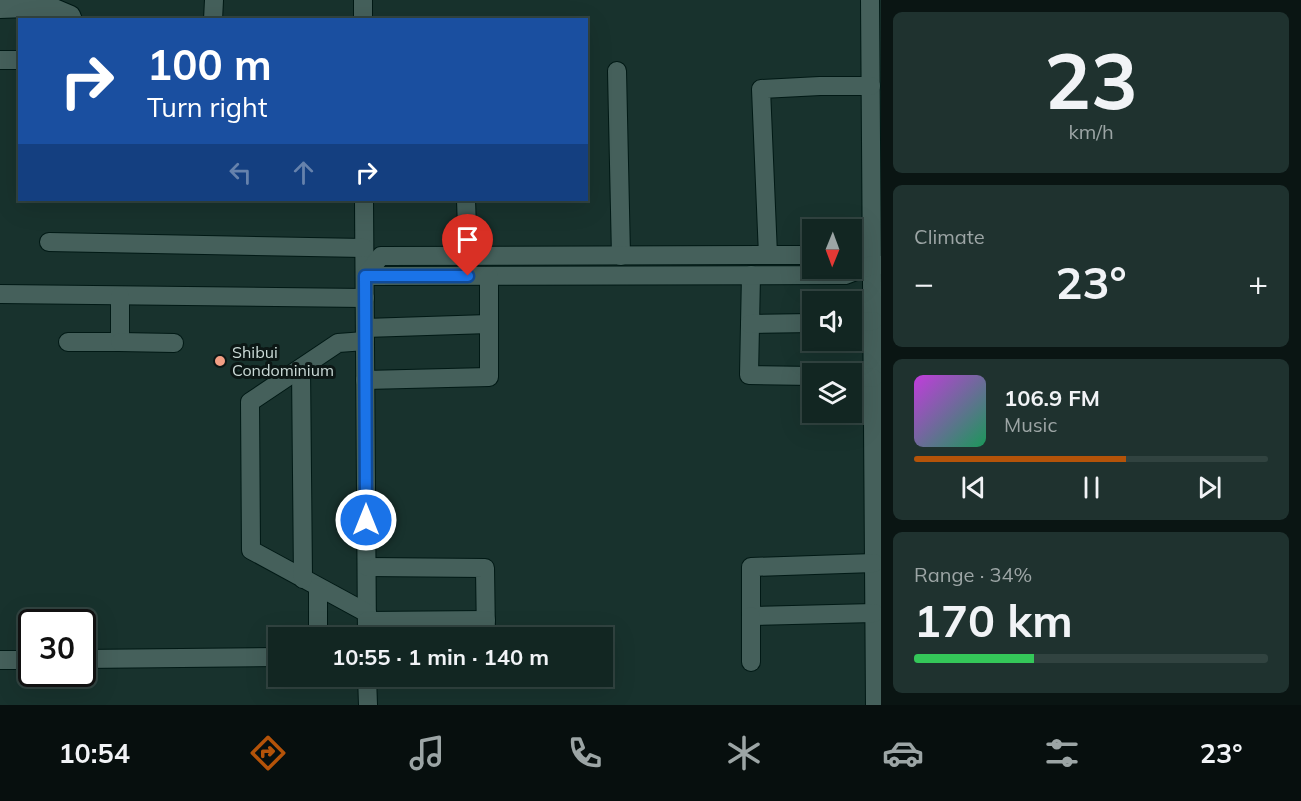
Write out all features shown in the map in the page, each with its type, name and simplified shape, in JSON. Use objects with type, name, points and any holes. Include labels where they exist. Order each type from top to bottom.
[{"type":"street","points":[[213,0],[213,18]]},
{"type":"street","points":[[363,0],[363,18]]},
{"type":"street","points":[[870,0],[877,265],[873,321],[875,705]]},
{"type":"street","points":[[0,9],[51,7],[71,15],[72,18]]},
{"type":"street","points":[[0,60],[18,60]]},
{"type":"street","points":[[617,71],[621,256]]},
{"type":"street","points":[[768,255],[761,89],[871,86]]},
{"type":"street","points":[[364,201],[367,624]]},
{"type":"street","points":[[466,201],[468,256]]},
{"type":"street","points":[[49,242],[364,248]]},
{"type":"street","points":[[365,276],[381,256],[802,255]]},
{"type":"street","points":[[862,260],[877,265]]},
{"type":"street","points":[[365,276],[845,275],[877,265]]},
{"type":"street","points":[[751,275],[749,375],[802,376]]},
{"type":"street","points":[[365,380],[489,377],[489,276]]},
{"type":"street","points":[[0,294],[365,298]]},
{"type":"street","points":[[120,296],[120,342]]},
{"type":"street","points":[[862,322],[873,321]]},
{"type":"street","points":[[750,324],[802,323]]},
{"type":"street","points":[[438,627],[367,624],[310,583],[251,550],[250,402],[338,343],[365,334],[489,324]]},
{"type":"street","points":[[68,342],[174,343]]},
{"type":"street","points":[[301,368],[310,583],[316,627]]},
{"type":"street","points":[[862,377],[873,378]]},
{"type":"street","points":[[752,662],[751,567],[874,563]]},
{"type":"street","points":[[367,567],[484,568],[486,627]]},
{"type":"street","points":[[751,616],[874,613]]},
{"type":"street","points":[[96,659],[268,657]]},
{"type":"street","points":[[0,660],[18,660]]},
{"type":"street","points":[[367,687],[368,705]]},
{"type":"place","name":"Shibui Condominium","points":[[220,361]]},
{"type":"route","points":[[366,520],[365,276],[468,276]]}]
